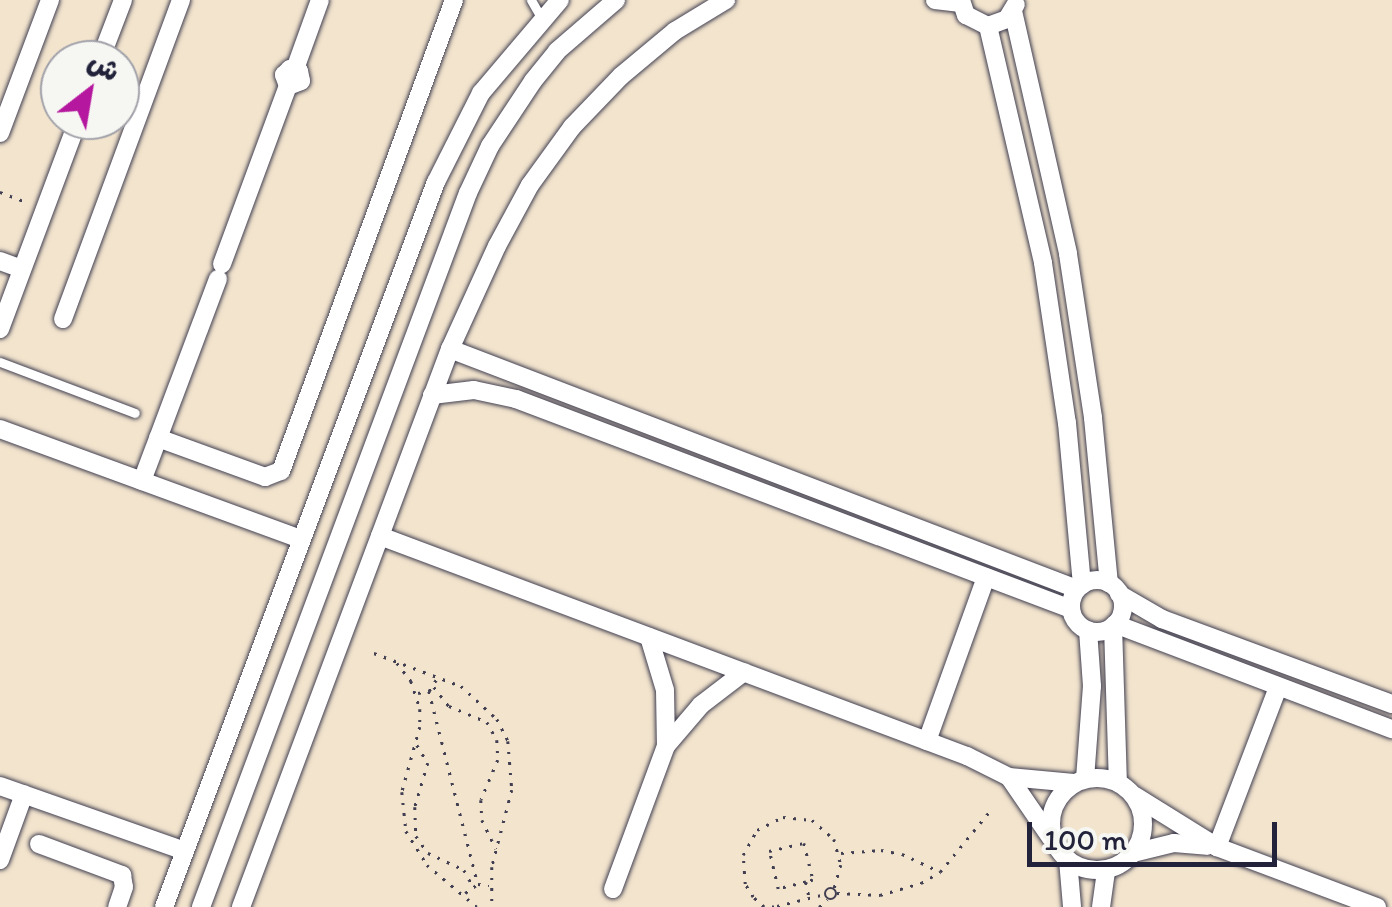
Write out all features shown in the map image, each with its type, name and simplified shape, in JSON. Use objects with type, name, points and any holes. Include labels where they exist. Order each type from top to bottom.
[{"type":"street","points":[[0,133],[50,0]]},
{"type":"street","points":[[108,40],[123,0]]},
{"type":"street","points":[[63,319],[182,0]]},
{"type":"street","points":[[142,481],[320,0]]},
{"type":"street","points":[[158,438],[264,477],[280,471],[454,0]]},
{"type":"street","points":[[164,907],[399,278],[460,129],[506,58],[560,0]]},
{"type":"street","points":[[201,907],[468,193],[510,113],[557,51],[616,0]]},
{"type":"street","points":[[242,907],[450,349],[530,184],[572,127],[634,65],[726,0]]},
{"type":"street","points":[[934,0],[961,1],[976,23],[988,26]]},
{"type":"street","points":[[988,26],[1014,6],[1071,270],[1114,589],[1122,610],[1114,625],[1124,788],[1138,804],[1143,829],[1133,853]]},
{"type":"street","points":[[988,26],[1044,263],[1068,423],[1080,587],[1071,610]]},
{"type":"street","points":[[0,329],[70,140]]},
{"type":"street","points":[[0,261],[22,269]]},
{"type":"street","points":[[399,278],[431,289]]},
{"type":"street","points":[[450,349],[1080,587]]},
{"type":"street","points":[[432,395],[474,390],[506,396],[1071,610],[1080,626],[1088,630],[1114,625],[1392,729]]},
{"type":"street","points":[[0,428],[301,539]]},
{"type":"street","points":[[380,536],[927,741],[1009,777],[1124,788],[1217,847],[1377,907]]},
{"type":"street","points":[[927,741],[986,577]]},
{"type":"street","points":[[1080,587],[1090,581],[1114,589],[1162,618],[1392,704]]},
{"type":"street","points":[[1080,782],[1092,705],[1088,630]]},
{"type":"street","points":[[650,637],[665,690],[666,746]]},
{"type":"street","points":[[612,889],[666,746],[701,705],[744,672]]},
{"type":"street","points":[[1217,847],[1278,687]]},
{"type":"street","points":[[1009,777],[1062,853],[1092,870],[1106,870],[1133,853],[1174,843],[1217,847]]},
{"type":"street","points":[[1072,907],[1062,853],[1050,818],[1063,792],[1080,782]]},
{"type":"street","points":[[0,786],[184,851]]},
{"type":"street","points":[[0,860],[24,794]]},
{"type":"street","points":[[39,844],[122,876],[124,887],[117,907]]},
{"type":"street","points":[[1101,907],[1106,870]]},
{"type":"lane","points":[[531,0],[542,19]]},
{"type":"lane","points":[[0,362],[135,413]]},
{"type":"path","points":[[0,192],[44,208]]},
{"type":"path","points":[[374,653],[438,677],[481,700],[508,741],[512,790],[496,849],[490,885],[492,907]]},
{"type":"path","points":[[396,662],[416,692],[420,726],[402,792],[406,832],[427,866],[477,907]]},
{"type":"path","points":[[416,692],[429,691],[438,677]]},
{"type":"path","points":[[434,687],[449,706],[487,722],[498,740],[498,760],[483,790],[480,810],[496,849]]},
{"type":"path","points":[[429,691],[475,885]]},
{"type":"path","points":[[416,744],[425,756],[428,772],[415,807],[416,836],[428,853],[464,870],[475,885]]},
{"type":"path","points":[[818,907],[836,891],[880,895],[921,883],[940,872],[990,812]]},
{"type":"path","points":[[783,816],[812,820],[834,840],[840,853],[836,891],[834,899],[808,896],[764,907],[753,897],[742,870],[743,855],[757,830],[783,816]]},
{"type":"path","points":[[804,843],[813,880],[806,882],[778,888],[770,852],[804,843]]},
{"type":"path","points":[[840,853],[882,850],[922,861],[940,872]]},
{"type":"path","points":[[806,882],[808,896]]},
{"type":"path","points":[[464,894],[475,885],[490,885]]}]
